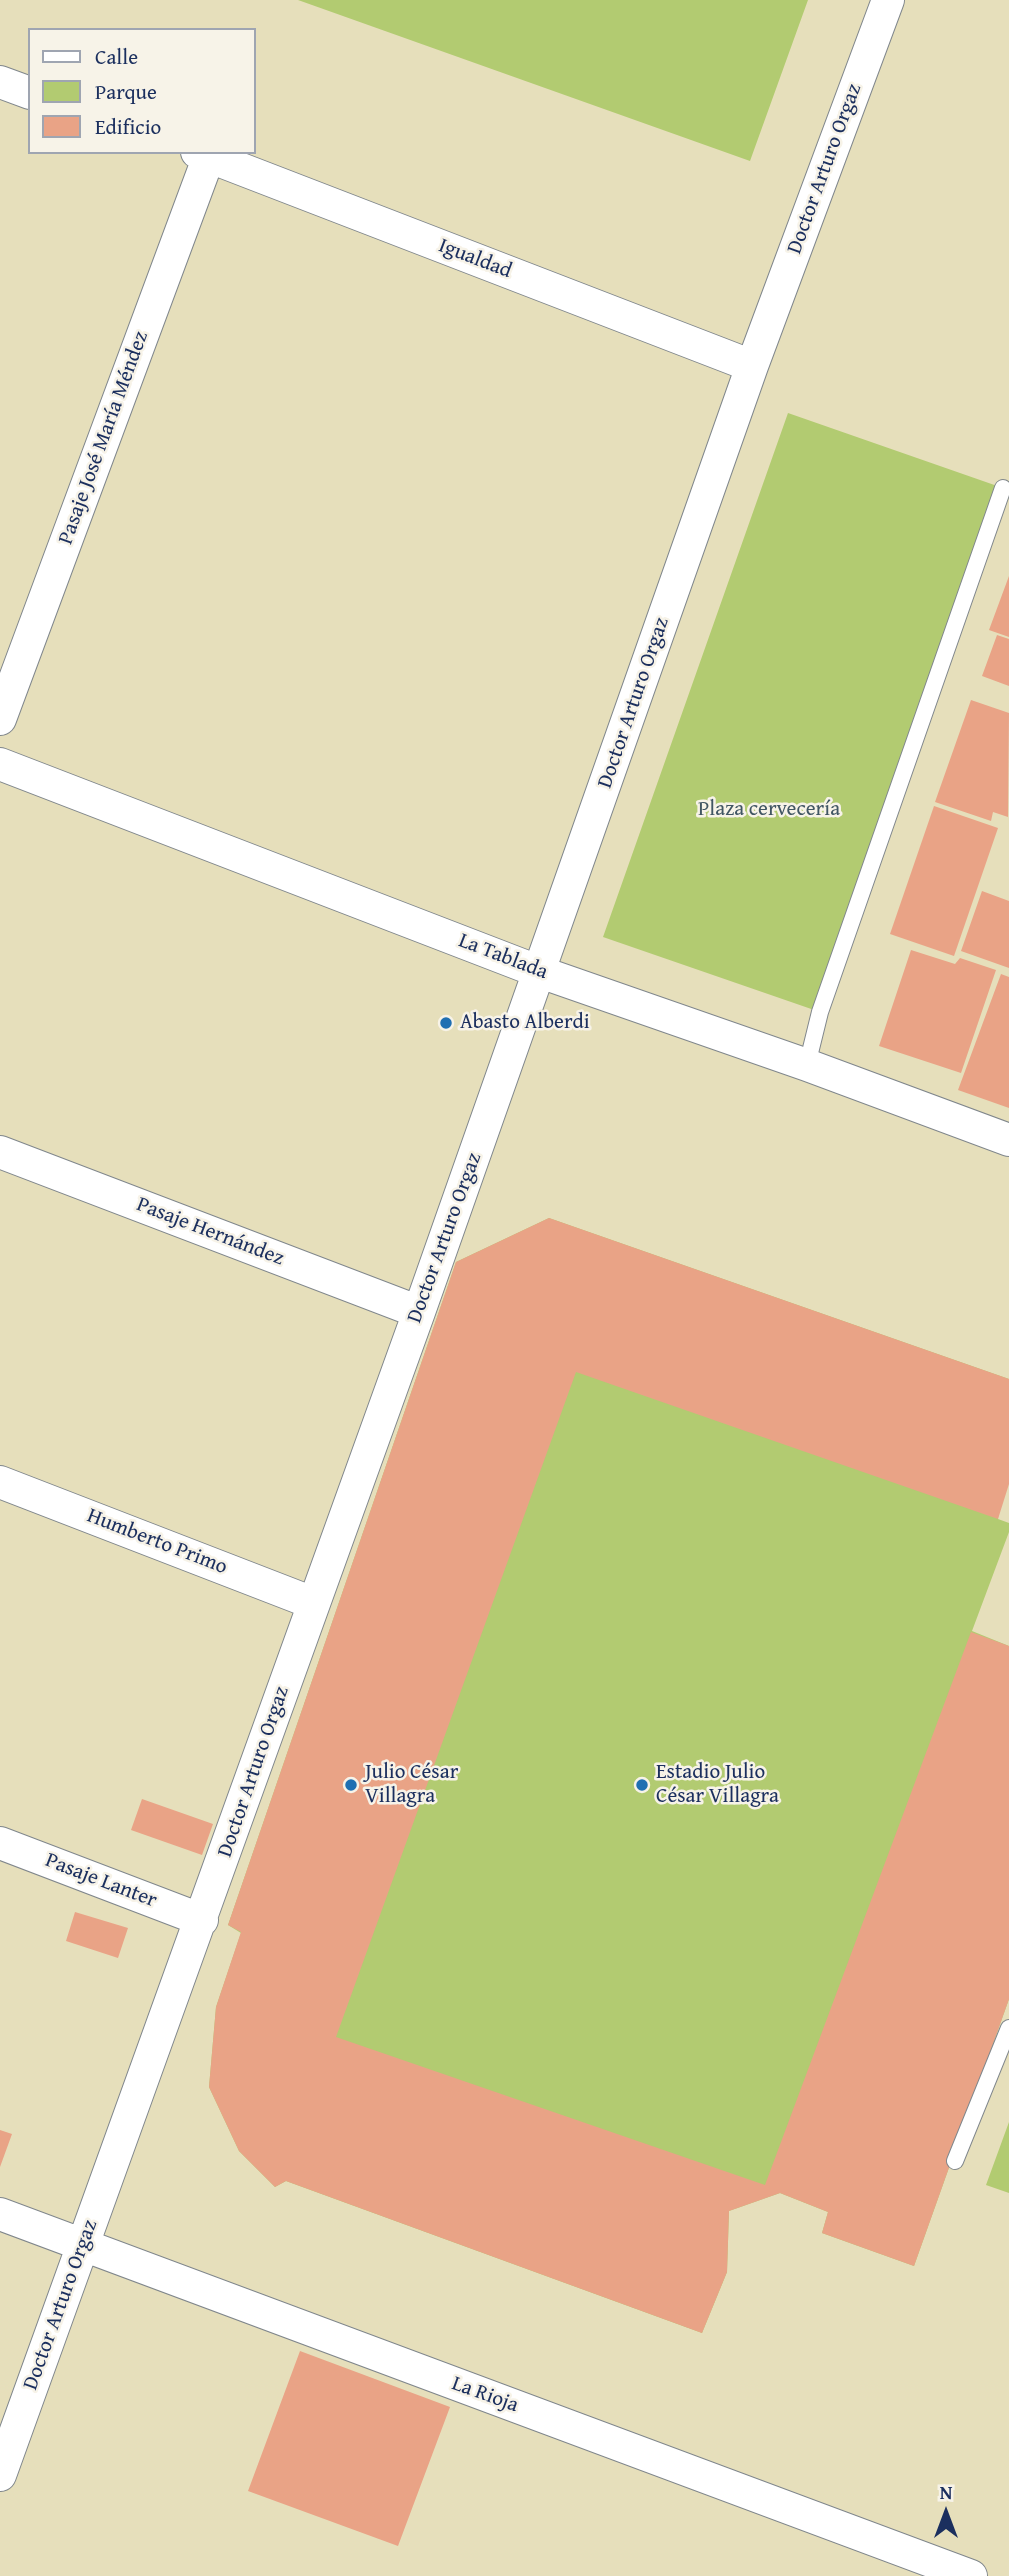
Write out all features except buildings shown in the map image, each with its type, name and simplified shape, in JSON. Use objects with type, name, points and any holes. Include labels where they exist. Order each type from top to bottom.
[{"type":"street","name":"Doctor Arturo Orgaz","points":[[0,2475],[419,1312],[752,366],[888,0]]},
{"type":"street","points":[[0,82],[28,92]]},
{"type":"street","name":"Igualdad","points":[[203,154],[752,366]]},
{"type":"street","name":"Pasaje José María Méndez","points":[[0,719],[203,154]]},
{"type":"street","name":"La Tablada","points":[[0,764],[540,972],[807,1065],[1009,1140]]},
{"type":"street","name":"Pasaje Hernández","points":[[0,1152],[419,1312]]},
{"type":"street","name":"Humberto Primo","points":[[0,1482],[313,1603]]},
{"type":"street","name":"Pasaje Lanter","points":[[0,1843],[202,1920]]},
{"type":"street","name":"La Rioja","points":[[0,2214],[971,2576]]},
{"type":"lane","points":[[807,1065],[820,1012],[1003,488]]},
{"type":"lane","points":[[955,2161],[1009,2028]]},
{"type":"green space","points":[[298,0],[808,0],[750,161]]},
{"type":"green space","name":"Plaza cervecería","points":[[788,413],[1003,488],[820,1012],[603,937]]},
{"type":"green space","name":"Estadio Julio César Villagra","points":[[549,1218],[1009,1379],[998,1519],[1009,1523],[1009,1532],[972,1631],[1009,1646],[1009,1999],[914,2266],[822,2233],[828,2212],[780,2193],[729,2211],[727,2272],[702,2333],[286,2181],[275,2187],[239,2151],[209,2087],[216,2007],[241,1933],[228,1925],[456,1262]]},
{"type":"green space","points":[[1009,2122],[1009,2193],[986,2185]]},
{"type":"place","name":"Abasto Alberdi","points":[[446,1023]]},
{"type":"place","name":"Julio César Villagra","points":[[351,1785]]},
{"type":"place","name":"Estadio Julio César Villagra","points":[[642,1785]]}]
